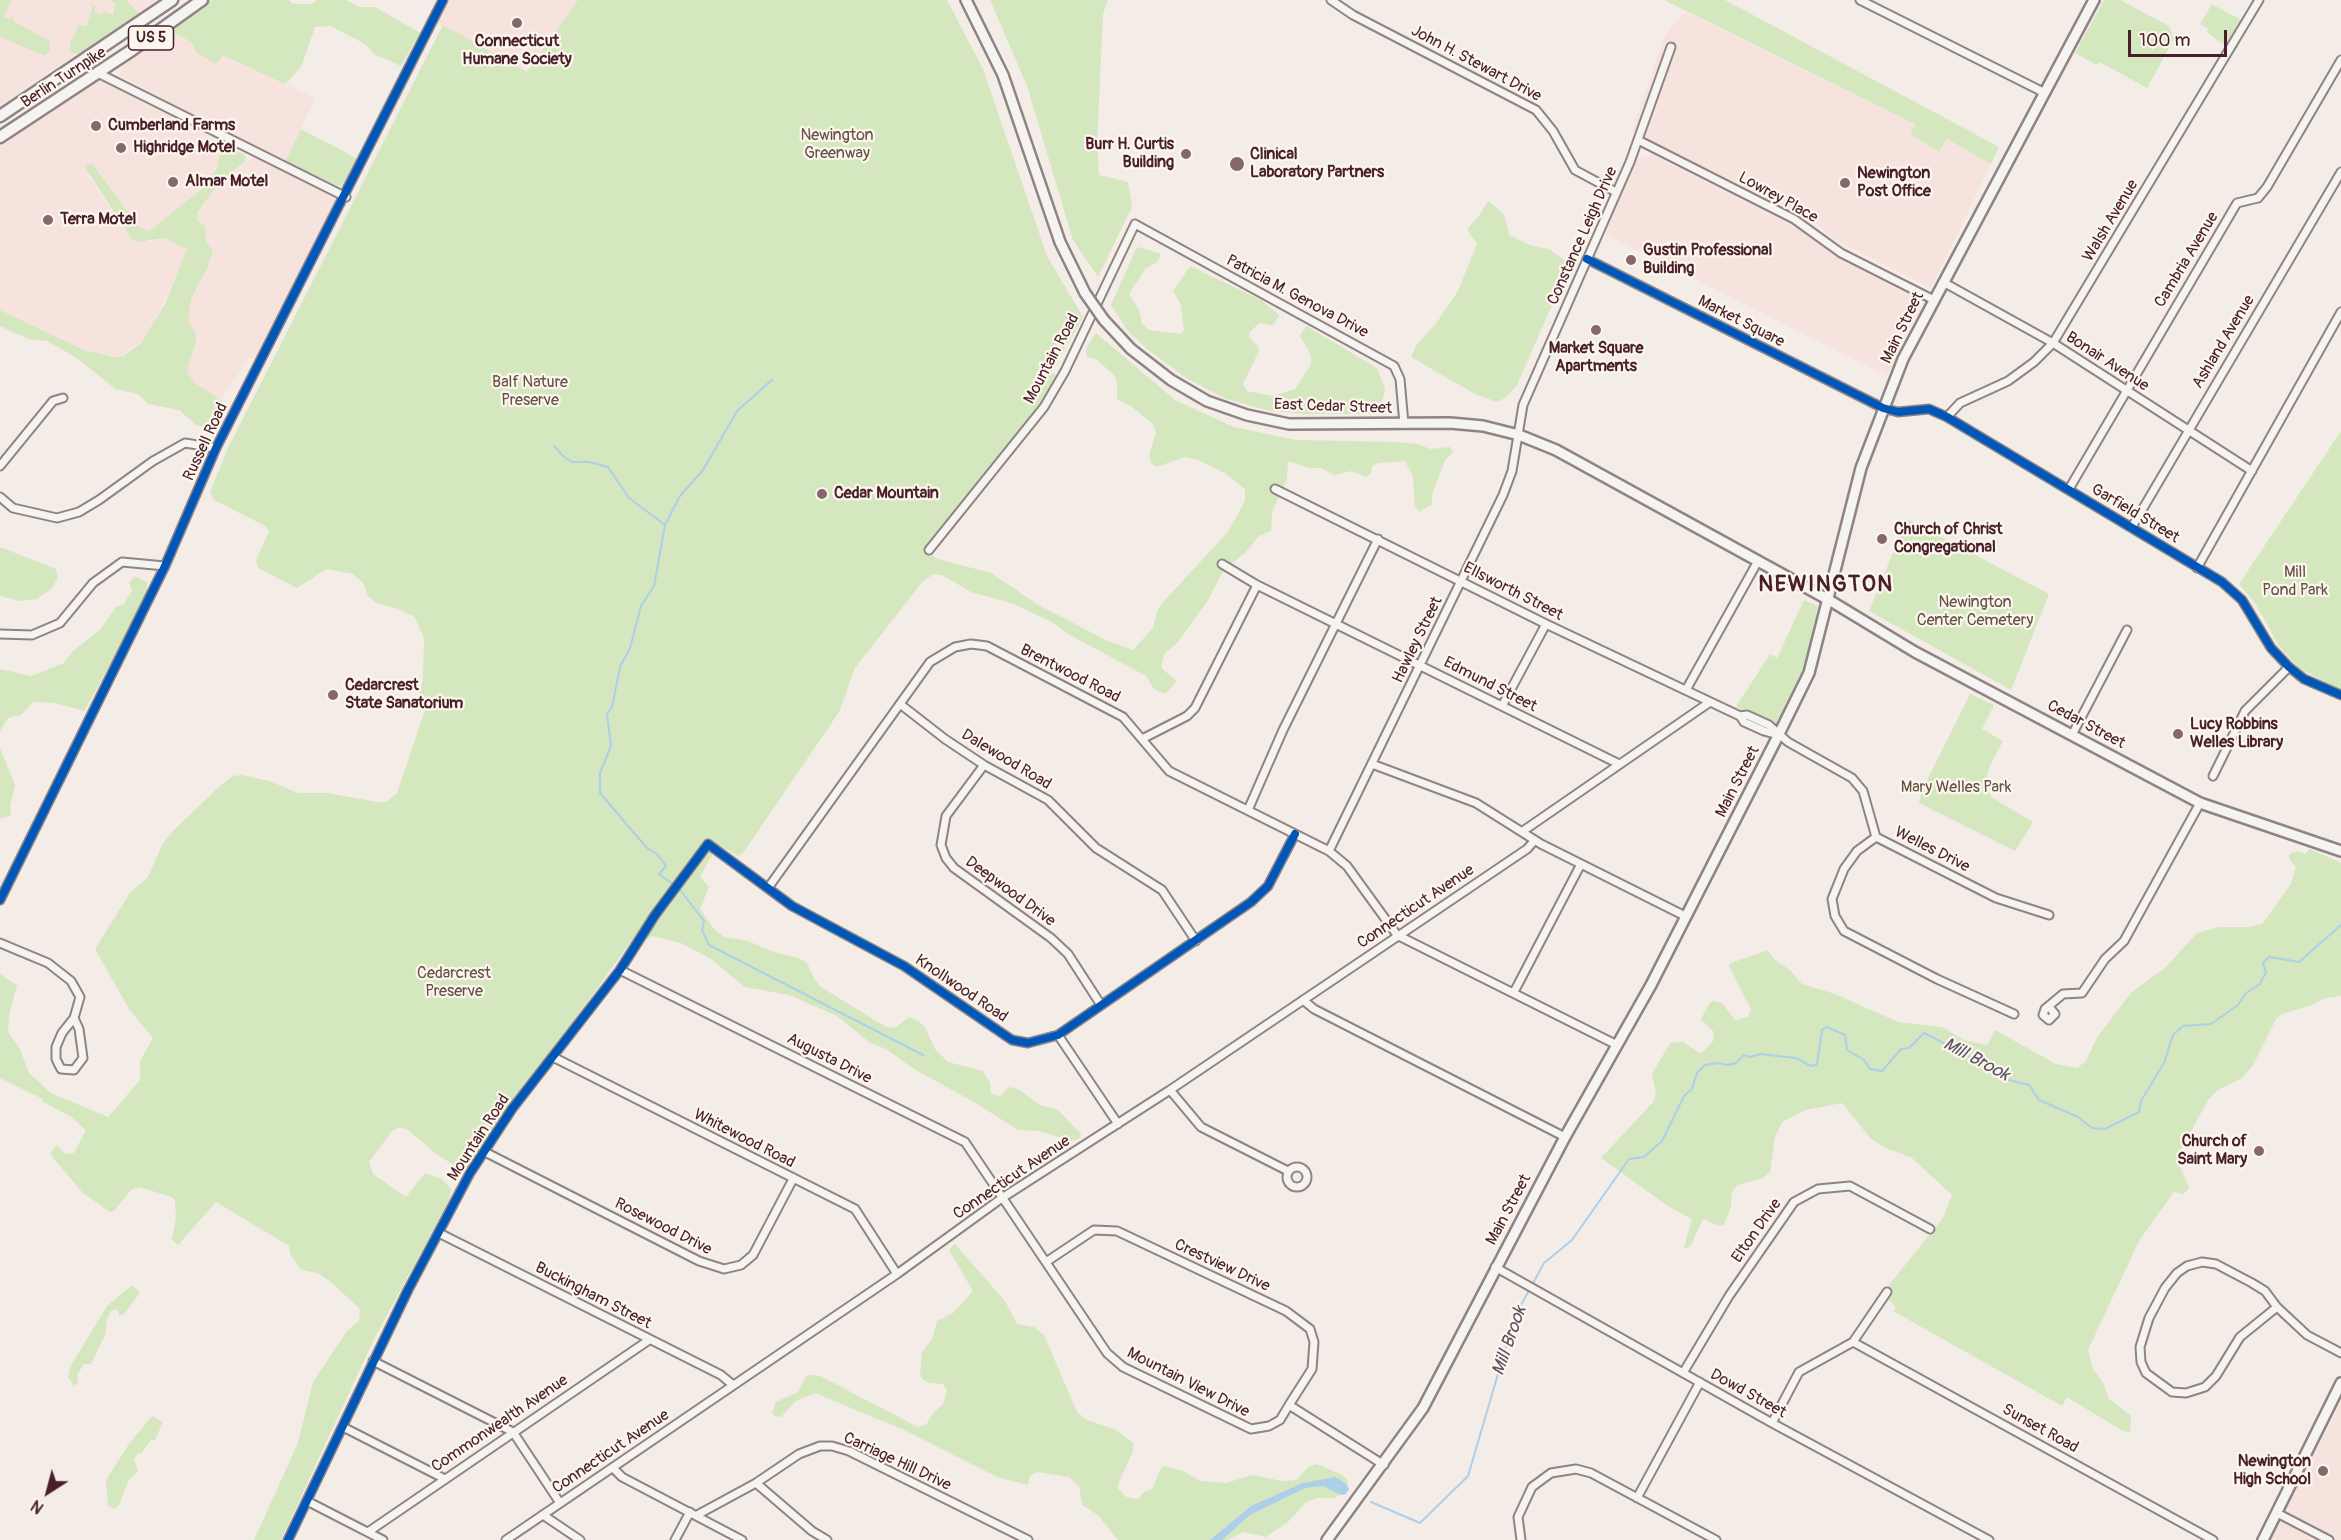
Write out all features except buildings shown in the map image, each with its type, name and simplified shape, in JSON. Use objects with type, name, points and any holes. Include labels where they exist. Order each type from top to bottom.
[{"type":"highway","name":"Berlin Turnpike","points":[[0,116],[172,0]]},
{"type":"highway","name":"Berlin Turnpike","points":[[0,137],[98,73],[202,0]]},
{"type":"highway","points":[[78,64],[98,73]]},
{"type":"main road","name":"East Cedar Street","points":[[966,0],[1003,75],[1059,239],[1085,293],[1104,320],[1131,350],[1165,376],[1199,397],[1233,411],[1289,424],[1450,423],[1482,426],[1519,435],[1556,450],[1829,600]]},
{"type":"main road","name":"Main Street","points":[[1327,1540],[1384,1465],[1423,1408],[1564,1137],[1617,1045],[1685,916],[1809,673],[1861,468],[1903,359],[2094,0]]},
{"type":"main road","name":"Cedar Street","points":[[1829,600],[1915,652],[2200,802],[2341,850]]},
{"type":"main road","points":[[2263,1540],[2341,1383]]},
{"type":"street","name":"Russell Road","points":[[0,900],[165,566],[216,448],[346,197],[443,0]]},
{"type":"street","name":"John H. Stewart Drive","points":[[1331,0],[1353,15],[1536,110],[1550,125],[1575,170],[1616,192]]},
{"type":"street","points":[[1860,0],[2045,93]]},
{"type":"street","name":"Walsh Avenue","points":[[1947,417],[1960,404],[2008,381],[2034,362],[2053,344],[2259,0]]},
{"type":"street","name":"Constance Leigh Drive","points":[[1519,435],[1523,405],[1638,140],[1671,47]]},
{"type":"street","name":"Cambria Avenue","points":[[2069,489],[2237,203],[2258,198],[2267,187],[2341,60]]},
{"type":"street","points":[[98,73],[346,197]]},
{"type":"street","name":"Lowrey Place","points":[[1638,140],[1794,219],[1841,253],[1934,300]]},
{"type":"street","name":"Ashland Avenue","points":[[2132,528],[2341,172]]},
{"type":"street","name":"Patricia M. Genova Drive","points":[[1135,224],[1394,366],[1400,379],[1404,424]]},
{"type":"street","name":"Mountain Road","points":[[929,550],[1044,407],[1065,371],[1135,224]]},
{"type":"street","name":"Market Square","points":[[1587,259],[1883,408]]},
{"type":"street","name":"Bonair Avenue","points":[[1943,282],[2053,344],[2252,471]]},
{"type":"street","points":[[2198,567],[2341,312]]},
{"type":"street","points":[[0,466],[53,401],[63,398]]},
{"type":"street","name":"Garfield Street","points":[[1883,408],[1898,412],[1929,409],[1947,417],[2222,582],[2242,600],[2271,648],[2289,667],[2304,679],[2341,695]]},
{"type":"street","name":"Hawley Street","points":[[1329,851],[1503,495],[1512,471],[1519,435]]},
{"type":"street","points":[[0,497],[13,508],[57,518],[79,512],[153,461],[185,443],[216,448]]},
{"type":"street","name":"Ellsworth Street","points":[[1275,489],[1546,624],[1740,716],[1744,722],[1778,735]]},
{"type":"street","points":[[1248,810],[1283,730],[1378,539]]},
{"type":"street","points":[[1686,690],[1758,561]]},
{"type":"street","points":[[0,634],[32,635],[60,623],[93,583],[122,562],[165,566]]},
{"type":"street","name":"Edmund Street","points":[[1222,564],[1257,585],[1619,764]]},
{"type":"street","points":[[1142,740],[1187,716],[1195,708],[1257,585]]},
{"type":"street","points":[[1502,706],[1546,624]]},
{"type":"street","points":[[2072,735],[2127,630]]},
{"type":"street","name":"Brentwood Road","points":[[768,888],[930,662],[944,652],[971,644],[987,646],[1108,708],[1123,717],[1169,771],[1329,851],[1347,866],[1397,935]]},
{"type":"street","points":[[2213,776],[2245,711],[2289,667]]},
{"type":"street","points":[[1523,831],[1710,702]]},
{"type":"street","name":"Dalewood Road","points":[[900,704],[945,740],[984,765],[1048,800],[1096,848],[1162,890],[1196,941]]},
{"type":"street","name":"Welles Drive","points":[[1778,735],[1852,778],[1863,791],[1876,837],[1996,898],[2049,915]]},
{"type":"street","points":[[1372,764],[1476,803],[1535,840],[1685,916]]},
{"type":"street","name":"Deepwood Drive","points":[[984,765],[946,816],[941,845],[946,858],[954,868],[1051,938],[1068,954],[1101,1005]]},
{"type":"street","points":[[2050,1008],[2063,994],[2082,993],[2104,958],[2124,941],[2200,802]]},
{"type":"street","name":"Knollwood Road","points":[[708,844],[768,888],[830,928],[904,966],[1012,1040],[1041,1042],[1058,1035],[1251,902],[1268,886],[1295,834]]},
{"type":"street","points":[[1876,837],[1857,851],[1844,869],[1832,899],[1835,916],[1844,931],[1917,970],[2014,1014]]},
{"type":"street","name":"Connecticut Avenue","points":[[506,1540],[897,1274],[1002,1198],[1170,1090],[1527,849],[1535,840]]},
{"type":"street","name":"Mountain Road","points":[[288,1540],[373,1361],[470,1173],[512,1109],[620,970],[655,915],[708,844]]},
{"type":"street","points":[[1514,992],[1581,864]]},
{"type":"street","points":[[1397,935],[1617,1045]]},
{"type":"street","points":[[0,943],[48,963],[71,981],[80,997],[74,1018],[62,1033],[56,1047],[56,1059],[62,1069],[74,1070],[83,1058],[79,1029],[74,1018]]},
{"type":"street","name":"Augusta Drive","points":[[620,970],[965,1142],[1002,1198]]},
{"type":"street","points":[[1303,1000],[1314,1010],[1564,1137]]},
{"type":"street","points":[[1058,1035],[1118,1124]]},
{"type":"street","name":"Whitewood Road","points":[[553,1057],[855,1209],[897,1274]]},
{"type":"street","points":[[1170,1090],[1193,1120],[1202,1127],[1288,1171]]},
{"type":"street","name":"Rosewood Drive","points":[[485,1152],[699,1260],[724,1269],[741,1265],[753,1255],[793,1179]]},
{"type":"street","name":"Elton Drive","points":[[1683,1373],[1729,1296],[1794,1202],[1818,1189],[1851,1186],[1930,1229]]},
{"type":"street","name":"Mountain View Drive","points":[[1002,1198],[1107,1353],[1123,1367],[1251,1429],[1269,1426],[1280,1420],[1289,1405]]},
{"type":"street","name":"Crestview Drive","points":[[1046,1262],[1094,1230],[1117,1231],[1286,1311],[1310,1329],[1314,1342],[1311,1369],[1289,1405]]},
{"type":"street","name":"Buckingham Street","points":[[439,1233],[721,1375],[733,1385]]},
{"type":"street","points":[[2277,1307],[2240,1337],[2216,1377],[2205,1388],[2186,1393],[2172,1392],[2152,1378],[2141,1362],[2140,1347],[2150,1318],[2165,1287],[2177,1273],[2187,1266],[2202,1262],[2216,1264],[2265,1291],[2277,1307],[2307,1335],[2341,1353]]},
{"type":"street","name":"Dowd Street","points":[[1496,1267],[1772,1423],[1989,1540]]},
{"type":"street","points":[[1772,1423],[1799,1372],[1853,1342],[1887,1292]]},
{"type":"street","name":"Commonwealth Avenue","points":[[368,1532],[649,1340]]},
{"type":"street","name":"Sunset Road","points":[[1853,1342],[2214,1540]]},
{"type":"street","points":[[373,1361],[513,1432],[560,1503]]},
{"type":"street","points":[[1637,1497],[1700,1383]]},
{"type":"street","points":[[1289,1405],[1384,1465]]},
{"type":"street","points":[[343,1427],[445,1479]]},
{"type":"street","name":"Carriage Hill Drive","points":[[694,1513],[756,1483],[808,1449],[820,1446],[838,1447],[1028,1540]]},
{"type":"street","points":[[613,1468],[622,1477],[742,1540]]},
{"type":"street","points":[[1521,1540],[1518,1517],[1532,1487],[1543,1477],[1562,1469],[1576,1469],[1591,1473],[1713,1539]]},
{"type":"street","points":[[756,1483],[812,1531],[826,1540]]},
{"type":"street","points":[[307,1501],[383,1540]]},
{"type":"street","points":[[675,1540],[694,1513]]},
{"type":"street","points":[[2277,1513],[2329,1540]]},
{"type":"street","points":[[543,1515],[580,1540]]},
{"type":"shaded area","points":[[12,0],[158,0],[0,105],[0,25]]},
{"type":"shaded area","points":[[448,0],[584,0],[558,34],[523,69],[437,23]]},
{"type":"shaded area","points":[[1686,12],[1915,124],[1939,152],[1947,139],[1991,164],[1931,288],[1834,239],[1812,220],[1632,131],[1663,40],[1671,26]]},
{"type":"shaded area","points":[[173,29],[175,35],[191,42],[197,53],[216,64],[223,54],[310,96],[314,101],[285,162],[189,114],[120,75],[121,66],[124,63]]},
{"type":"shaded area","points":[[102,81],[225,145],[221,150],[217,168],[204,187],[149,231],[139,227],[98,171],[87,174],[132,240],[155,241],[163,238],[185,247],[188,251],[152,327],[141,342],[119,357],[84,350],[0,310],[0,144],[95,82]]},
{"type":"shaded area","points":[[1652,155],[1807,233],[1832,254],[1909,293],[1921,303],[1887,376],[1605,234],[1637,159]]},
{"type":"shaded area","points":[[254,157],[335,196],[337,205],[256,360],[249,358],[221,400],[195,383],[187,372],[195,346],[195,332],[188,321],[189,304],[209,265],[213,252],[206,241],[205,226],[197,216],[221,180]]},
{"type":"shaded area","name":"Newington High School","points":[[2341,1403],[2341,1540],[2269,1540]]},
{"type":"green space","points":[[0,0],[12,0],[4,17],[9,20],[11,16],[15,22],[50,41],[50,50],[45,56],[0,37]]},
{"type":"green space","points":[[110,0],[126,0],[139,13],[79,54],[71,53],[70,43],[79,25],[86,26],[93,8],[89,4],[96,6],[94,12],[102,15],[104,11],[113,15],[115,3]]},
{"type":"green space","points":[[212,0],[289,0],[293,4],[312,4],[317,0],[346,0],[360,7],[375,7],[422,34],[415,41],[401,66],[374,54],[365,44],[330,26],[315,27],[301,67],[285,84],[223,55],[216,64],[197,53],[191,42],[172,32]]},
{"type":"green space","points":[[578,0],[947,0],[983,69],[1047,256],[1083,317],[1051,373],[1058,376],[1043,405],[925,551],[938,559],[991,573],[1040,606],[1106,640],[1133,650],[1153,628],[1157,611],[1165,600],[1228,532],[1245,501],[1245,489],[1225,473],[1198,460],[1185,457],[1156,467],[1152,464],[1149,456],[1156,432],[1153,424],[1132,407],[1117,399],[1117,382],[1113,374],[1097,360],[1086,356],[1087,347],[1096,333],[1175,400],[1234,427],[1296,440],[1395,442],[1418,444],[1430,449],[1450,447],[1453,452],[1445,460],[1432,495],[1432,504],[1419,512],[1415,506],[1413,477],[1405,461],[1378,463],[1372,466],[1371,473],[1366,477],[1352,471],[1334,475],[1321,468],[1309,468],[1288,461],[1287,479],[1272,512],[1271,531],[1259,536],[1245,553],[1224,569],[1207,602],[1177,643],[1164,654],[1161,668],[1177,681],[1165,694],[1154,689],[1146,676],[1068,634],[1050,621],[1011,603],[971,592],[942,575],[934,574],[923,581],[855,668],[839,712],[743,853],[738,856],[722,847],[713,853],[700,877],[709,887],[700,909],[713,928],[724,937],[748,941],[774,952],[799,958],[807,963],[821,987],[886,1027],[895,1028],[909,1017],[918,1021],[925,1027],[935,1049],[948,1062],[983,1071],[990,1083],[991,1094],[1000,1096],[1009,1087],[1018,1089],[1040,1105],[1058,1110],[1081,1134],[1080,1138],[1071,1141],[1039,1131],[1018,1130],[974,1102],[914,1069],[886,1049],[870,1043],[837,1016],[789,995],[745,987],[711,959],[681,943],[652,936],[640,943],[632,940],[467,1169],[461,1170],[435,1153],[408,1130],[400,1127],[392,1131],[369,1162],[373,1174],[406,1197],[425,1173],[442,1179],[451,1189],[449,1200],[373,1341],[281,1540],[254,1540],[298,1443],[313,1382],[347,1331],[359,1321],[360,1309],[318,1273],[301,1270],[291,1256],[289,1246],[216,1202],[178,1245],[172,1240],[176,1218],[175,1201],[172,1197],[139,1187],[131,1190],[114,1211],[110,1212],[82,1192],[50,1154],[56,1145],[66,1154],[74,1153],[86,1130],[71,1117],[40,1100],[44,1101],[39,1097],[0,1078],[0,974],[17,985],[9,1015],[8,1032],[20,1049],[29,1073],[51,1093],[108,1117],[140,1080],[140,1061],[153,1038],[129,1009],[95,949],[130,893],[148,877],[162,845],[173,831],[233,776],[242,775],[269,781],[298,793],[327,793],[377,802],[386,802],[397,793],[425,710],[418,698],[423,680],[424,639],[415,617],[399,609],[376,603],[368,596],[363,583],[353,574],[326,569],[297,588],[258,568],[256,560],[269,532],[267,527],[214,500],[210,492],[228,448],[443,25],[527,72]]},
{"type":"green space","points":[[990,0],[1108,0],[1103,14],[1097,145],[1099,175],[1128,182],[1132,207],[1098,277],[1073,240],[1027,86]]},
{"type":"green space","points":[[1664,0],[1725,0],[1999,147],[1991,164],[1947,139],[1939,152],[1910,134],[1915,124]]},
{"type":"green space","points":[[2104,0],[2120,0],[2169,26],[2174,39],[2147,88],[2100,62],[2097,65],[2075,53]]},
{"type":"green space","points":[[2212,4],[2241,20],[2228,45],[2218,41],[2207,32],[2208,28],[2200,24]]},
{"type":"green space","points":[[301,129],[358,159],[344,185],[338,186],[285,162]]},
{"type":"green space","points":[[225,145],[245,155],[246,161],[221,180],[198,212],[197,219],[205,226],[206,241],[213,252],[191,299],[188,321],[195,332],[196,341],[187,372],[195,383],[224,402],[225,407],[214,430],[196,425],[179,410],[148,404],[138,394],[116,389],[75,357],[47,341],[28,339],[0,326],[0,310],[84,350],[114,357],[123,356],[141,343],[165,304],[187,249],[164,238],[139,242],[132,240],[85,167],[91,163],[94,166],[139,227],[149,231],[204,187],[217,168],[221,150]]},
{"type":"green space","points":[[1488,201],[1504,214],[1509,235],[1532,246],[1549,249],[1570,264],[1517,385],[1505,398],[1497,402],[1475,394],[1411,357],[1417,344],[1435,325],[1458,291],[1477,244],[1467,229],[1479,216]]},
{"type":"green space","points":[[1139,247],[1161,254],[1157,262],[1145,269],[1129,294],[1139,310],[1142,324],[1149,330],[1181,334],[1184,330],[1181,305],[1173,291],[1190,266],[1261,300],[1279,315],[1275,323],[1271,325],[1259,323],[1250,332],[1249,337],[1258,346],[1259,351],[1243,384],[1247,391],[1273,396],[1295,389],[1311,364],[1311,355],[1300,336],[1306,326],[1377,368],[1385,389],[1381,408],[1369,414],[1302,414],[1266,410],[1224,398],[1186,378],[1147,349],[1127,330],[1111,305],[1136,249]]},
{"type":"green space","name":"Mill Pond Park","points":[[2341,431],[2341,690],[2299,668],[2279,646],[2256,604],[2239,584]]},
{"type":"green space","name":"Newington Center Cemetery","points":[[1907,519],[2049,594],[2011,690],[1869,611]]},
{"type":"green space","points":[[0,547],[56,569],[58,578],[51,589],[37,599],[19,601],[0,596]]},
{"type":"green space","points":[[135,576],[147,582],[147,592],[134,622],[84,711],[55,703],[33,702],[21,715],[8,718],[0,731],[0,669],[31,676],[64,663],[72,652],[100,630],[116,607],[124,604],[132,590],[129,582]]},
{"type":"green space","points":[[1804,600],[1818,606],[1806,669],[1780,725],[1773,724],[1736,707],[1770,654],[1777,658]]},
{"type":"green space","name":"Mary Welles Park","points":[[1970,694],[1994,705],[1982,729],[2003,741],[1988,770],[1986,785],[1991,797],[2033,822],[2015,851],[1919,803],[1922,790]]},
{"type":"green space","points":[[0,748],[15,785],[10,806],[11,815],[0,819]]},
{"type":"green space","points":[[2310,849],[2341,863],[2341,996],[2326,998],[2282,1014],[2276,1019],[2253,1065],[2242,1078],[2218,1090],[2208,1100],[2180,1152],[2179,1164],[2189,1188],[2183,1194],[2174,1192],[2139,1241],[2088,1350],[2093,1369],[2103,1383],[2109,1399],[2131,1416],[2130,1433],[2121,1430],[2067,1397],[2062,1406],[1893,1311],[1896,1307],[1887,1298],[1885,1290],[1943,1218],[1952,1195],[1912,1158],[1886,1148],[1871,1139],[1842,1103],[1806,1110],[1782,1122],[1775,1137],[1770,1172],[1763,1178],[1737,1185],[1732,1192],[1731,1207],[1724,1225],[1717,1225],[1703,1219],[1691,1245],[1686,1249],[1684,1247],[1692,1219],[1668,1206],[1601,1158],[1654,1101],[1656,1092],[1652,1074],[1670,1043],[1683,1042],[1701,1054],[1713,1041],[1714,1032],[1701,1019],[1709,1004],[1713,1001],[1722,1003],[1735,1020],[1748,1017],[1751,1009],[1729,966],[1731,963],[1768,950],[1775,960],[1790,970],[1802,984],[1835,994],[1898,1022],[1942,1027],[1964,1040],[1987,1045],[1995,1030],[2056,1064],[2077,1068],[2085,1062],[2098,1036],[2131,993],[2166,967],[2197,933],[2219,927],[2249,927],[2262,924],[2291,884],[2296,867],[2289,859],[2289,854],[2298,851],[2305,854]]},
{"type":"green space","points":[[955,1244],[1005,1301],[1017,1324],[1034,1327],[1044,1335],[1077,1412],[1087,1420],[1116,1430],[1133,1443],[1133,1451],[1117,1487],[1126,1497],[1138,1499],[1144,1492],[1152,1489],[1161,1468],[1165,1466],[1185,1472],[1200,1481],[1226,1483],[1252,1475],[1282,1481],[1297,1480],[1308,1467],[1317,1464],[1340,1474],[1347,1479],[1348,1486],[1335,1498],[1317,1498],[1305,1503],[1288,1522],[1266,1537],[1244,1532],[1227,1540],[1118,1540],[1098,1515],[1082,1505],[1079,1486],[1069,1477],[1037,1472],[1030,1476],[1028,1485],[997,1477],[904,1430],[815,1393],[796,1401],[781,1417],[774,1416],[772,1412],[776,1402],[798,1392],[807,1375],[811,1375],[820,1376],[918,1427],[926,1425],[933,1413],[943,1404],[947,1391],[943,1384],[929,1383],[922,1379],[920,1375],[922,1352],[932,1339],[937,1321],[953,1313],[973,1291],[949,1250]]},
{"type":"green space","points":[[132,1285],[140,1293],[124,1314],[119,1316],[118,1309],[111,1311],[107,1319],[105,1335],[91,1364],[84,1364],[77,1375],[78,1382],[74,1386],[68,1377],[70,1367],[107,1306]]},
{"type":"green space","points":[[152,1416],[163,1422],[155,1440],[151,1440],[134,1460],[138,1471],[129,1480],[119,1505],[114,1509],[108,1506],[106,1480],[129,1444]]},
{"type":"water","points":[[1335,1477],[1345,1483],[1349,1489],[1346,1494],[1341,1495],[1323,1486],[1305,1488],[1250,1515],[1222,1540],[1210,1540],[1251,1506],[1303,1483]]},
{"type":"waterway","points":[[673,884],[659,874],[666,866],[657,854],[647,848],[600,793],[600,773],[611,746],[607,714],[612,707],[620,667],[630,648],[641,606],[654,586],[665,525],[680,496],[703,470],[737,411],[772,380]]},
{"type":"waterway","points":[[554,446],[572,462],[589,462],[608,467],[629,498],[665,525]]},
{"type":"waterway","points":[[681,891],[704,921],[702,930],[709,945],[923,1055]]},
{"type":"waterway","name":"Mill Brook","points":[[1371,1502],[1420,1523],[1468,1476],[1515,1316],[1544,1263],[1572,1240],[1629,1159],[1644,1157],[1662,1141],[1684,1096],[1692,1089],[1697,1073],[1705,1065],[1718,1063],[1728,1065],[1736,1063],[1744,1055],[1750,1057],[1760,1054],[1796,1058],[1811,1066],[1817,1064],[1822,1030],[1827,1027],[1845,1035],[1847,1050],[1864,1060],[1870,1069],[1882,1071],[1901,1049],[1909,1048],[1924,1033],[1985,1064],[2005,1079],[2029,1085],[2039,1100],[2078,1117],[2092,1128],[2105,1129],[2139,1112],[2141,1101],[2164,1063],[2173,1035],[2183,1026],[2211,1024],[2238,1005],[2246,993],[2260,984],[2266,972],[2263,963],[2269,957],[2299,962],[2341,925]]},
{"type":"cycle path","points":[[0,900],[165,566],[216,448],[443,0]]},
{"type":"cycle path","points":[[1587,259],[1883,408],[1898,412],[1929,409],[1947,417],[2222,582],[2242,600],[2271,648],[2289,667],[2304,679],[2341,695]]},
{"type":"cycle path","points":[[288,1540],[408,1290],[470,1173],[512,1109],[620,970],[655,915],[708,844],[792,906],[904,966],[1012,1040],[1028,1043],[1058,1035],[1251,902],[1268,886],[1295,834]]},
{"type":"place","name":"Connecticut Humane Society","points":[[517,23]]},
{"type":"place","name":"Cumberland Farms","points":[[96,126]]},
{"type":"place","name":"Highridge Motel","points":[[121,148]]},
{"type":"place","name":"Burr H. Curtis Building","points":[[1186,154]]},
{"type":"place","name":"Clinical Laboratory Partners","points":[[1237,164]]},
{"type":"place","name":"Almar Motel","points":[[173,182]]},
{"type":"place","name":"Newington Post Office","points":[[1845,183]]},
{"type":"place","name":"Terra Motel","points":[[48,220]]},
{"type":"place","name":"Gustin Professional Building","points":[[1631,260]]},
{"type":"place","name":"Market Square Apartments","points":[[1596,330]]},
{"type":"place","name":"Cedar Mountain","points":[[822,494]]},
{"type":"place","name":"Church of Christ Congregational","points":[[1882,539]]},
{"type":"place","name":"Cedarcrest State Sanatorium","points":[[333,695]]},
{"type":"place","name":"Lucy Robbins Welles Library","points":[[2178,734]]},
{"type":"place","name":"Church of Saint Mary","points":[[2259,1151]]},
{"type":"place","name":"Newington High School","points":[[2323,1471]]},
{"type":"district","name":"NEWINGTON","points":[[1826,585]]},
{"type":"park label","name":"Newington Greenway","points":[[837,145]]},
{"type":"park label","name":"Balf Nature Preserve","points":[[530,392]]},
{"type":"park label","name":"Cedarcrest Preserve","points":[[454,983]]}]
